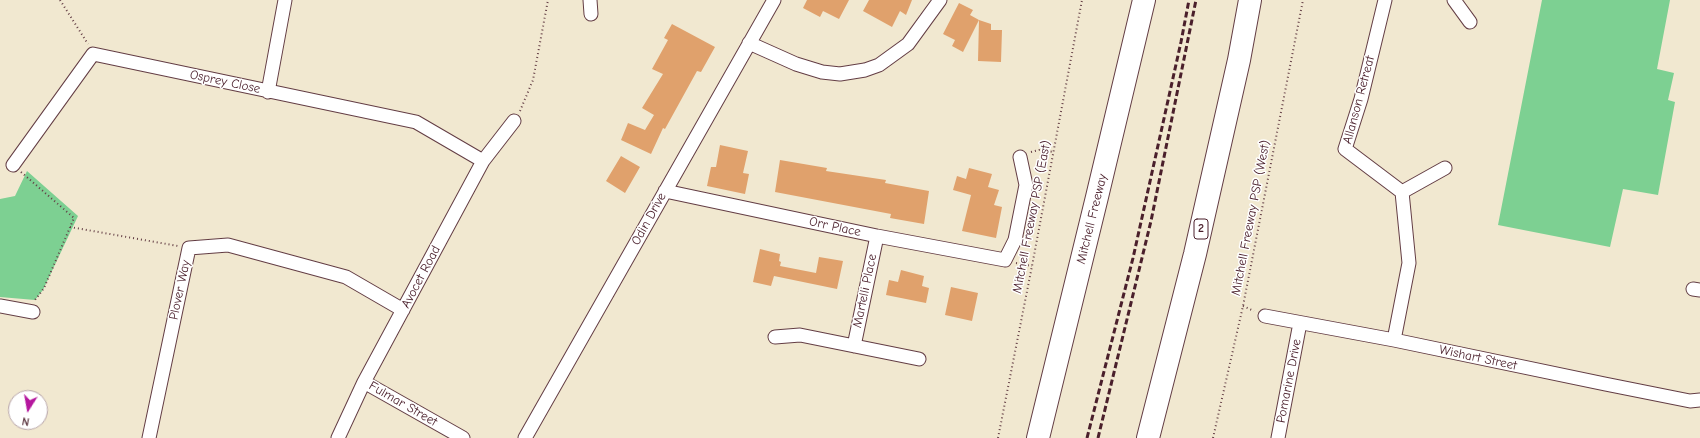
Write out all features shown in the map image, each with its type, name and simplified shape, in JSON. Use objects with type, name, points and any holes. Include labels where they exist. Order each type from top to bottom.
[{"type":"highway","name":"Mitchell Freeway","points":[[1038,438],[1098,197],[1144,0]]},
{"type":"highway","name":"2","points":[[1148,438],[1195,254],[1239,60],[1250,0]]},
{"type":"street","points":[[268,92],[285,0]]},
{"type":"street","points":[[590,0],[591,14]]},
{"type":"street","name":"Odin Drive","points":[[525,438],[774,0]]},
{"type":"street","points":[[749,43],[796,64],[822,72],[840,74],[865,70],[879,65],[908,44],[940,0]]},
{"type":"street","name":"Allanson Retreat","points":[[1385,0],[1361,98],[1345,149],[1402,192]]},
{"type":"street","points":[[1454,0],[1470,22]]},
{"type":"street","name":"Osprey Close","points":[[94,54],[268,92],[416,122],[483,161]]},
{"type":"street","points":[[13,165],[94,54]]},
{"type":"street","name":"Avocet Road","points":[[338,438],[364,382],[483,161],[514,121]]},
{"type":"street","name":"Orr Place","points":[[665,191],[877,236],[1005,260],[1015,240],[1026,185],[1020,159]]},
{"type":"street","points":[[1394,340],[1409,263],[1402,192],[1445,168]]},
{"type":"street","name":"Martelli Place","points":[[854,346],[877,236]]},
{"type":"street","name":"Plover Way","points":[[149,438],[189,248],[228,245],[346,277],[403,310]]},
{"type":"street","points":[[0,306],[29,311]]},
{"type":"street","name":"Wishart Street","points":[[1265,316],[1394,340],[1590,382],[1697,402]]},
{"type":"street","name":"Pomarine Drive","points":[[1278,438],[1300,323]]},
{"type":"street","name":"Martelli Place","points":[[775,337],[800,335],[919,360]]},
{"type":"street","name":"Fulmar Street","points":[[364,382],[463,438]]},
{"type":"path","points":[[60,0],[94,54]]},
{"type":"path","points":[[514,121],[523,106],[533,80],[548,0]]},
{"type":"path","name":"Mitchell Freeway PSP (East)","points":[[998,438],[1082,0]]},
{"type":"path","name":"Mitchell Freeway PSP (West)","points":[[1213,438],[1243,306],[1303,0]]},
{"type":"path","points":[[1020,159],[1034,150],[1054,152]]},
{"type":"path","points":[[13,165],[74,218],[44,288],[29,311]]},
{"type":"path","points":[[70,227],[189,248]]},
{"type":"green space","points":[[1542,0],[1670,0],[1657,69],[1674,73],[1668,100],[1675,102],[1658,195],[1623,189],[1610,247],[1498,225]]},
{"type":"green space","points":[[27,171],[78,216],[43,290],[35,300],[0,297],[0,199],[15,196]]},
{"type":"building","points":[[807,0],[849,0],[839,19],[823,11],[820,17],[803,8]]},
{"type":"building","points":[[869,0],[912,0],[906,15],[900,11],[892,27],[863,11]]},
{"type":"building","points":[[959,3],[973,10],[970,15],[979,20],[963,52],[952,46],[955,40],[943,34]]},
{"type":"building","points":[[979,20],[991,24],[991,30],[1002,30],[1001,62],[978,61]]},
{"type":"building","points":[[672,24],[715,47],[701,72],[697,71],[665,129],[663,128],[651,154],[621,140],[628,123],[645,130],[654,115],[642,108],[663,74],[652,69],[668,40],[664,38]]},
{"type":"building","points":[[720,145],[748,151],[743,173],[749,174],[745,194],[707,186],[711,167],[716,167]]},
{"type":"building","points":[[621,156],[640,167],[625,193],[606,181]]},
{"type":"building","points":[[780,160],[827,168],[826,171],[886,180],[885,183],[929,191],[924,224],[890,218],[891,214],[775,192]]},
{"type":"building","points":[[969,168],[992,174],[988,187],[999,190],[994,205],[1002,207],[996,238],[962,231],[971,195],[953,190],[957,176],[966,179]]},
{"type":"building","points":[[760,249],[780,254],[780,266],[816,273],[819,257],[843,261],[837,289],[774,276],[771,286],[753,282]]},
{"type":"building","points":[[901,270],[924,276],[922,286],[929,288],[926,303],[886,295],[889,280],[898,282]]},
{"type":"building","points":[[951,287],[978,293],[972,321],[945,315]]},
{"type":"railway","points":[[1087,438],[1133,258],[1189,0]]},
{"type":"railway","points":[[1098,438],[1151,221],[1196,0]]}]
